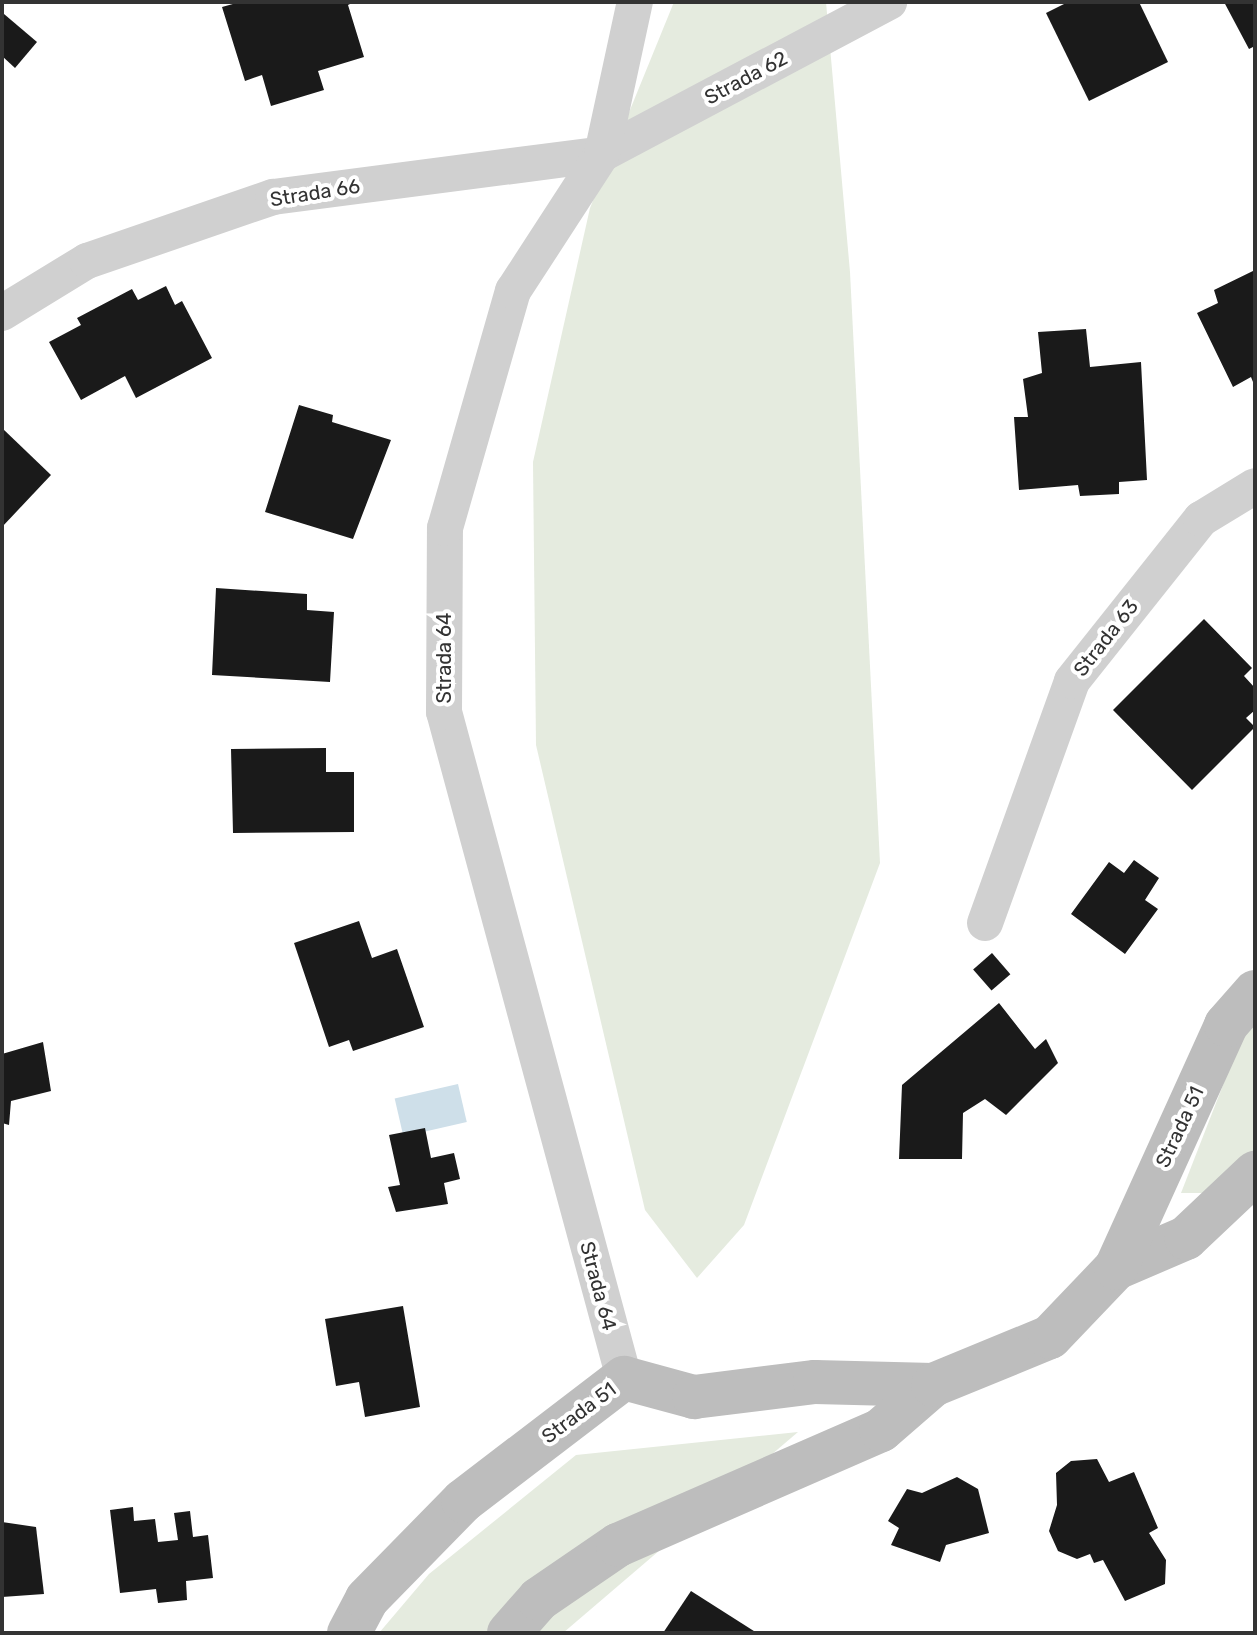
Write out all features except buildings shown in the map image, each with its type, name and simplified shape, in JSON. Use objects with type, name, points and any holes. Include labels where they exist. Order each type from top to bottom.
[{"type":"street","name":"Strada 64","points":[[624,1378],[444,712],[445,528],[513,291],[602,154],[635,2]]},
{"type":"street","name":"Strada 62","points":[[602,154],[889,2]]},
{"type":"street","name":"Strada 66","points":[[2,313],[87,261],[273,197],[602,154]]},
{"type":"street","name":"Strada 63","points":[[985,923],[1072,681],[1201,519],[1255,486]]},
{"type":"street","name":"Strada 51","points":[[509,1633],[539,1599],[618,1545],[881,1430],[933,1385],[1050,1337],[1116,1268],[1226,1025],[1255,992]]},
{"type":"street","name":"Strada 51","points":[[1116,1268],[1186,1238],[1255,1173]]},
{"type":"street","name":"Strada 51","points":[[349,1633],[367,1599],[463,1501],[624,1378],[694,1397],[815,1382],[933,1385]]},
{"type":"shaded area","points":[[674,2],[826,2],[850,272],[880,863],[744,1225],[697,1278],[645,1210],[536,745],[533,462],[590,208]]},
{"type":"shaded area","points":[[1255,1015],[1255,1150],[1205,1193],[1181,1193],[1246,1026]]},
{"type":"shaded area","points":[[458,1084],[467,1122],[403,1137],[395,1099]]},
{"type":"shaded area","points":[[798,1432],[563,1633],[379,1633],[429,1574],[576,1455]]}]
